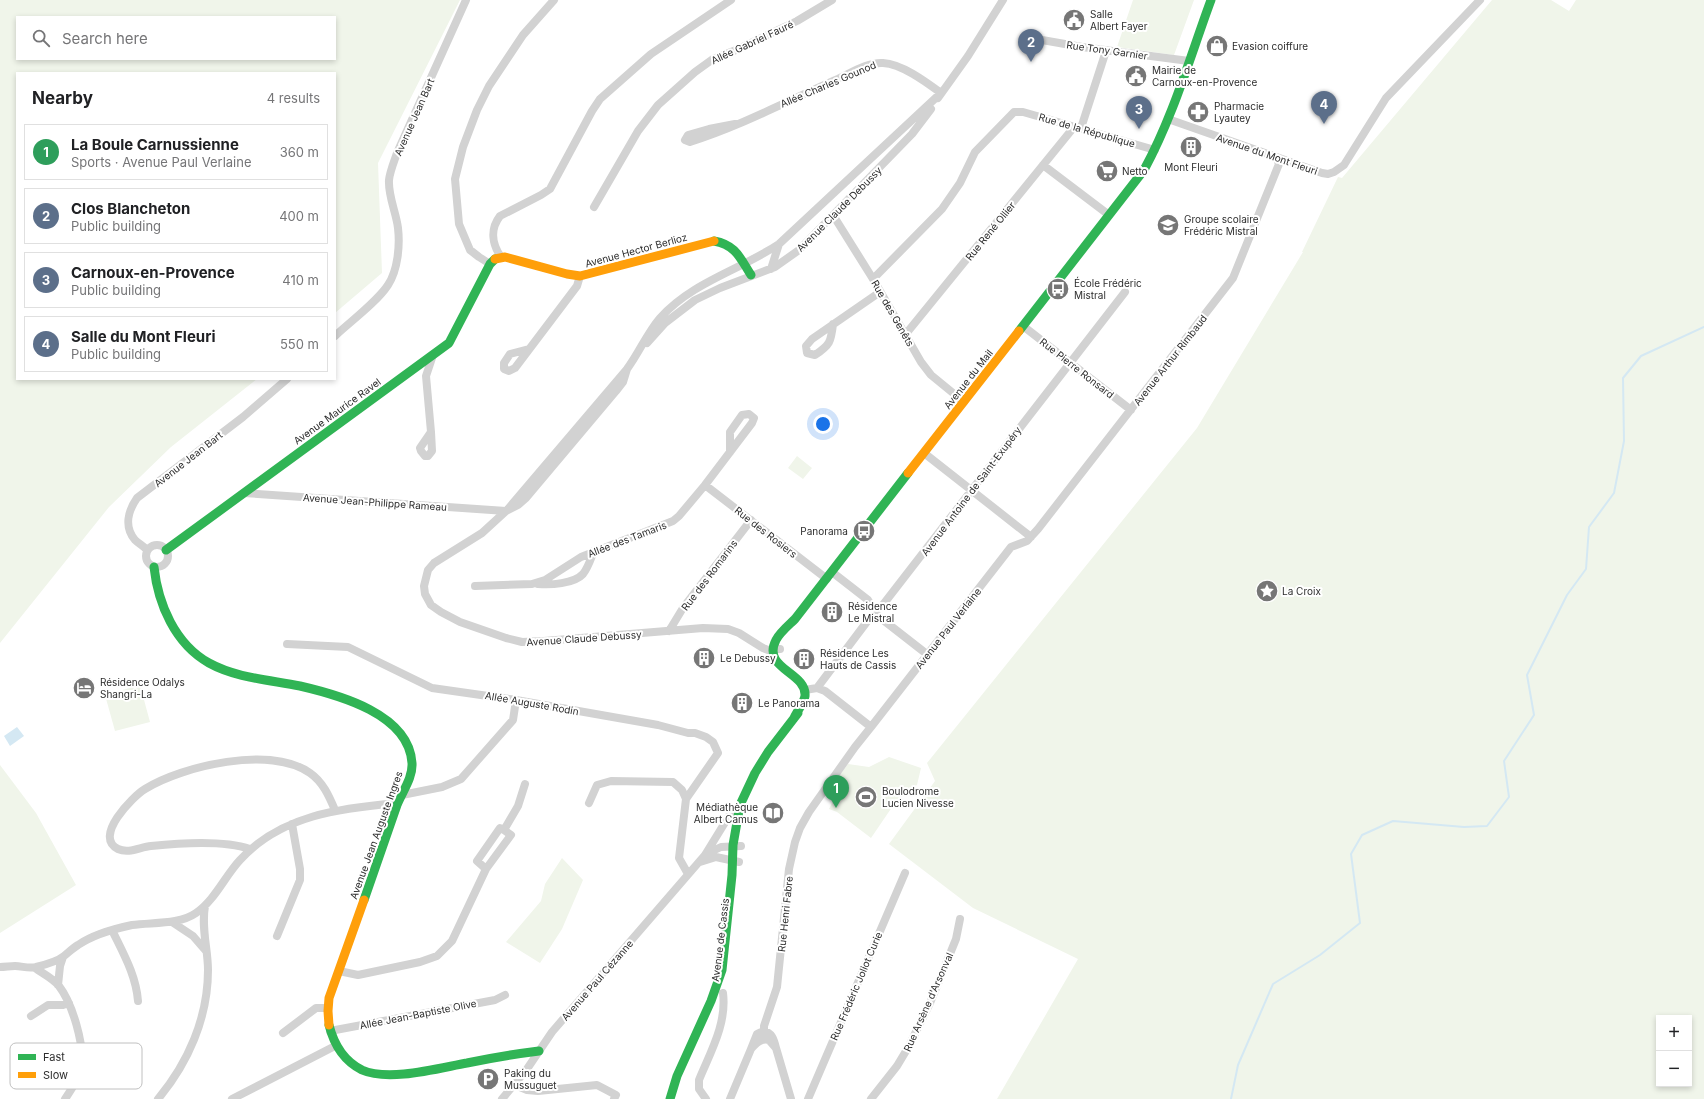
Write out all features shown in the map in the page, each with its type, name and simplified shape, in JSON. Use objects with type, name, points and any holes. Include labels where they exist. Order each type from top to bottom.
[{"type":"main road","name":"Avenue du Mail","points":[[776,649],[776,641],[796,619],[1144,170],[1155,150],[1168,119],[1210,0]]},
{"type":"main road","name":"Avenue Hector Berlioz","points":[[501,257],[580,276],[712,241],[725,243],[734,249],[751,275]]},
{"type":"main road","points":[[490,264],[501,257]]},
{"type":"main road","name":"Avenue Maurice Ravel","points":[[166,550],[449,343],[490,264]]},
{"type":"main road","name":"Avenue Jean Auguste Ingres","points":[[154,567],[154,578],[160,601],[173,626],[188,647],[203,659],[226,671],[311,688],[341,698],[372,711],[394,726],[403,737],[411,755],[412,765],[410,776],[400,799],[330,998],[328,1008],[330,1031],[335,1046],[343,1056],[366,1072],[390,1075],[499,1056],[539,1051]]},
{"type":"main road","points":[[776,649],[775,660],[801,684],[811,689]]},
{"type":"main road","name":"Avenue de Cassis","points":[[670,1099],[684,1078],[723,993],[728,976],[740,805],[754,773],[794,718],[808,704],[811,689]]},
{"type":"main road","name":"Avenue de Cassis","points":[[737,846],[745,795]]},
{"type":"main road","name":"Avenue de Cassis","points":[[670,1099],[677,1076],[720,979],[736,862]]},
{"type":"street","name":"Avenue Jean Bart","points":[[336,335],[380,295],[388,285],[393,275],[397,256],[398,228],[389,180],[397,153],[466,0]]},
{"type":"street","points":[[490,264],[470,250],[459,224],[455,179],[463,147],[477,110],[489,86],[523,35],[554,0]]},
{"type":"street","points":[[501,257],[497,251],[494,236],[493,227],[496,221],[500,216],[550,190],[592,111],[600,99],[651,54],[731,0]]},
{"type":"street","name":"Allée Gabriel Fauré","points":[[594,207],[638,132],[658,105],[695,72],[713,59],[736,50],[797,21],[832,0]]},
{"type":"street","name":"Avenue Claude Debussy","points":[[638,353],[665,323],[695,300],[751,275],[771,269],[800,250],[914,133],[968,56],[1003,0]]},
{"type":"street","name":"Avenue du Mont Fleuri","points":[[1168,119],[1280,160],[1328,174],[1340,168],[1351,155],[1386,98],[1480,0]]},
{"type":"street","name":"Rue Tony Garnier","points":[[1025,37],[1106,51],[1189,61]]},
{"type":"street","points":[[1078,128],[1106,51]]},
{"type":"street","name":"Allée Charles Gounod","points":[[735,124],[688,135],[685,140],[690,142],[717,133],[808,91],[877,63],[894,65],[921,78],[941,93]]},
{"type":"street","name":"Avenue Claude Debussy","points":[[776,649],[763,648],[739,633],[728,629],[703,628],[583,639],[522,642],[490,634],[441,612],[431,605],[425,594],[424,586],[428,570],[434,564],[482,533],[506,511],[627,369],[652,328],[670,308],[696,288],[765,254],[779,244],[941,93]]},
{"type":"street","name":"Rue de la République","points":[[873,279],[942,209],[960,183],[975,152],[1011,114],[1018,111],[1155,150]]},
{"type":"street","points":[[905,128],[912,126],[914,133]]},
{"type":"street","name":"Rue René Ollier","points":[[905,335],[1050,156],[1078,128]]},
{"type":"street","name":"Avenue Arthur Rimbaud","points":[[1031,537],[1233,278],[1280,160]]},
{"type":"street","points":[[1043,165],[1109,215]]},
{"type":"street","name":"Rue des Genêts","points":[[833,215],[873,279],[905,335],[931,375],[964,402]]},
{"type":"street","points":[[771,269],[779,244]]},
{"type":"street","points":[[529,349],[577,286],[580,276]]},
{"type":"street","points":[[834,324],[880,292]]},
{"type":"street","name":"Avenue Antoine de Saint-Exupéry","points":[[811,689],[871,612],[882,606],[1125,292]]},
{"type":"street","name":"Rue Pierre Ronsard","points":[[1023,326],[1131,410]]},
{"type":"street","points":[[431,432],[426,376],[433,355]]},
{"type":"street","points":[[412,370],[426,376]]},
{"type":"street","name":"Avenue Jean Bart","points":[[148,550],[136,540],[129,528],[128,514],[137,498],[243,417],[285,380]]},
{"type":"street","name":"Allée des Tamaris","points":[[475,586],[532,584],[545,580],[581,557],[594,551],[673,521],[705,485],[730,452]]},
{"type":"street","points":[[924,453],[1031,537]]},
{"type":"street","name":"Rue des Rosiers","points":[[705,485],[751,520],[829,575],[868,600],[871,612],[928,655]]},
{"type":"street","name":"Avenue Jean-Philippe Rameau","points":[[243,493],[506,511]]},
{"type":"street","name":"Rue des Romarins","points":[[669,631],[683,608],[751,520]]},
{"type":"street","points":[[1011,547],[1024,532]]},
{"type":"street","name":"Avenue Paul Verlaine","points":[[817,801],[855,747],[1011,547],[1031,537]]},
{"type":"street","points":[[156,545],[166,550],[167,557],[164,564],[154,567],[149,564],[146,559],[148,550],[156,545]]},
{"type":"street","points":[[532,584],[552,585],[570,581],[582,575],[594,551]]},
{"type":"street","name":"Allée Auguste Rodin","points":[[287,644],[348,647],[432,688],[516,700],[658,725],[706,737],[713,742],[718,754],[686,799]]},
{"type":"street","points":[[811,689],[824,691],[871,727]]},
{"type":"street","points":[[0,967],[16,966],[35,968],[63,957],[78,944],[112,930],[156,922],[172,922],[195,914],[204,906],[250,849],[264,839],[292,824],[335,810],[400,799],[461,779],[513,720],[516,700]]},
{"type":"street","points":[[250,849],[237,844],[173,844],[149,846],[125,851],[117,849],[110,838],[114,821],[128,804],[143,790],[168,777],[190,770],[228,763],[261,759],[293,765],[309,773],[321,784],[330,797],[335,810]]},
{"type":"street","points":[[589,803],[597,786],[611,781],[673,782],[682,790],[686,799],[679,858],[688,874]]},
{"type":"street","points":[[504,830],[518,806],[525,784]]},
{"type":"street","name":"Rue Henri Fabre","points":[[730,1099],[757,1034],[763,1035],[777,987],[792,852],[800,828],[817,801]]},
{"type":"street","name":"Avenue Paul Cézanne","points":[[502,1099],[515,1085],[552,1032],[705,855],[729,816],[740,805]]},
{"type":"street","points":[[277,936],[300,880],[300,869],[292,824]]},
{"type":"street","points":[[339,971],[358,975],[420,962],[437,956],[447,947],[456,934],[486,869],[511,835],[500,828],[477,861],[486,869]]},
{"type":"street","name":"Avenue Paul Cézanne","points":[[705,855],[721,846],[737,846]]},
{"type":"street","points":[[696,864],[716,857],[736,862]]},
{"type":"street","name":"Rue Frédéric Joliot Curie","points":[[808,1099],[905,873]]},
{"type":"street","points":[[158,1099],[173,1081],[197,1033],[207,992],[208,971],[203,923],[204,906]]},
{"type":"street","name":"Rue Arsène d'Arsonval","points":[[871,1099],[897,1066],[909,1046],[930,1003],[956,939],[960,919]]},
{"type":"street","points":[[172,922],[193,936],[206,952]]},
{"type":"street","points":[[112,930],[131,968],[137,986],[138,1002]]},
{"type":"street","points":[[58,985],[60,966],[63,957]]},
{"type":"street","points":[[35,968],[58,985],[69,1003],[79,1043]]},
{"type":"street","points":[[706,1099],[699,1089],[699,1080],[719,1031],[723,1010],[723,993]]},
{"type":"street","name":"Allée Jean-Baptiste Olive","points":[[330,1031],[495,1000],[505,995]]},
{"type":"street","points":[[283,1033],[330,998]]},
{"type":"street","points":[[711,1002],[714,1012],[721,1020]]},
{"type":"street","points":[[31,1016],[48,1004],[63,1005],[69,1003]]},
{"type":"street","points":[[316,1008],[328,1008]]},
{"type":"street","points":[[763,1035],[768,1032],[772,1036],[791,1099]]},
{"type":"street","points":[[232,1099],[335,1046]]},
{"type":"street","points":[[515,1085],[527,1090],[538,1091],[597,1086],[616,1095],[614,1099]]},
{"type":"street","points":[[65,1099],[72,1089]]},
{"type":"shaded area","points":[[0,0],[460,0],[378,163],[382,273],[336,312],[336,72],[16,72],[16,380],[256,380],[171,447],[109,507],[0,643]]},
{"type":"shaded area","points":[[1133,0],[1194,0],[1174,55],[1117,47]]},
{"type":"shaded area","points":[[1492,0],[1551,0],[1569,11],[1576,0],[1704,0],[1704,1099],[997,1099],[1078,959],[973,908],[889,844],[935,781],[927,763],[1197,428],[1303,252],[1338,177],[1342,178]]},
{"type":"shaded area","points":[[797,456],[812,468],[803,479],[788,468]]},
{"type":"shaded area","points":[[140,685],[150,722],[115,731],[105,695]]},
{"type":"shaded area","name":"Boulodrome Lucien Nivesse","points":[[889,757],[921,768],[917,785],[901,794],[871,838],[837,812],[829,809],[833,801],[833,784],[848,764],[869,767]]},
{"type":"shaded area","points":[[0,765],[36,813],[76,885],[0,933]]},
{"type":"shaded area","points":[[562,858],[583,880],[562,929],[540,963],[506,942],[541,901],[545,884]]},
{"type":"water","points":[[17,727],[24,736],[10,746],[4,736]]},
{"type":"waterway","points":[[1231,1099],[1238,1065],[1273,984],[1320,955],[1360,923],[1351,854],[1362,835],[1393,821],[1464,827],[1487,826],[1509,797],[1504,761],[1534,715],[1527,675],[1567,595],[1586,569],[1589,527],[1614,493],[1624,441],[1623,378],[1641,356],[1704,327]]},
{"type":"traffic: fast","points":[[1019,331],[1144,170],[1164,129],[1211,0]]},
{"type":"traffic: fast","points":[[714,241],[728,246],[737,253],[751,275]]},
{"type":"traffic: fast","points":[[166,550],[449,343],[490,264],[495,259]]},
{"type":"traffic: fast","points":[[794,718],[804,699],[804,688],[799,681],[774,658],[773,650],[776,640],[782,631],[795,619],[908,473]]},
{"type":"traffic: fast","points":[[154,567],[156,581],[164,609],[170,622],[178,634],[197,655],[209,663],[230,672],[253,678],[300,686],[352,701],[386,719],[399,732],[408,746],[412,763],[411,774],[397,805],[364,900]]},
{"type":"traffic: fast","points":[[670,1099],[677,1076],[711,1001],[722,970],[732,875],[733,845],[740,805],[755,773],[768,752],[798,713]]},
{"type":"traffic: fast","points":[[329,1025],[337,1046],[350,1062],[362,1070],[386,1075],[429,1071],[539,1051]]},
{"type":"traffic: slow","points":[[495,259],[505,257],[567,274],[580,276],[714,241]]},
{"type":"traffic: slow","points":[[908,473],[1019,331]]},
{"type":"traffic: slow","points":[[329,1025],[329,998],[364,900]]},
{"type":"place","name":"Salle Albert Fayer","points":[[1074,20]]},
{"type":"place","name":"Evasion coiffure","points":[[1217,46]]},
{"type":"place","name":"Clos Blancheton","points":[[1031,62]]},
{"type":"place","name":"Mairie de Carnoux-en-Provence","points":[[1136,76]]},
{"type":"place","name":"Pharmacie Lyautey","points":[[1198,112]]},
{"type":"place","name":"Salle du Mont Fleuri","points":[[1324,124]]},
{"type":"place","name":"Carnoux-en-Provence","points":[[1139,129]]},
{"type":"place","name":"Mont Fleuri","points":[[1191,147]]},
{"type":"place","name":"Netto","points":[[1107,171]]},
{"type":"place","name":"Groupe scolaire Frédéric Mistral","points":[[1168,225]]},
{"type":"place","name":"École Frédéric Mistral","points":[[1058,289]]},
{"type":"place","name":"Panorama","points":[[864,531]]},
{"type":"place","name":"La Croix","points":[[1267,591]]},
{"type":"place","name":"Résidence Le Mistral","points":[[832,612]]},
{"type":"place","name":"Le Debussy","points":[[704,658]]},
{"type":"place","name":"Résidence Les Hauts de Cassis","points":[[804,659]]},
{"type":"place","name":"Résidence Odalys Shangri-La","points":[[84,688]]},
{"type":"place","name":"Le Panorama","points":[[742,703]]},
{"type":"place","name":"Boulodrome Lucien Nivesse","points":[[866,797]]},
{"type":"place","name":"La Boule Carnussienne","points":[[836,808]]},
{"type":"place","name":"Médiathèque Albert Camus","points":[[773,813]]},
{"type":"place","name":"Paking du Mussuguet","points":[[488,1079]]}]
